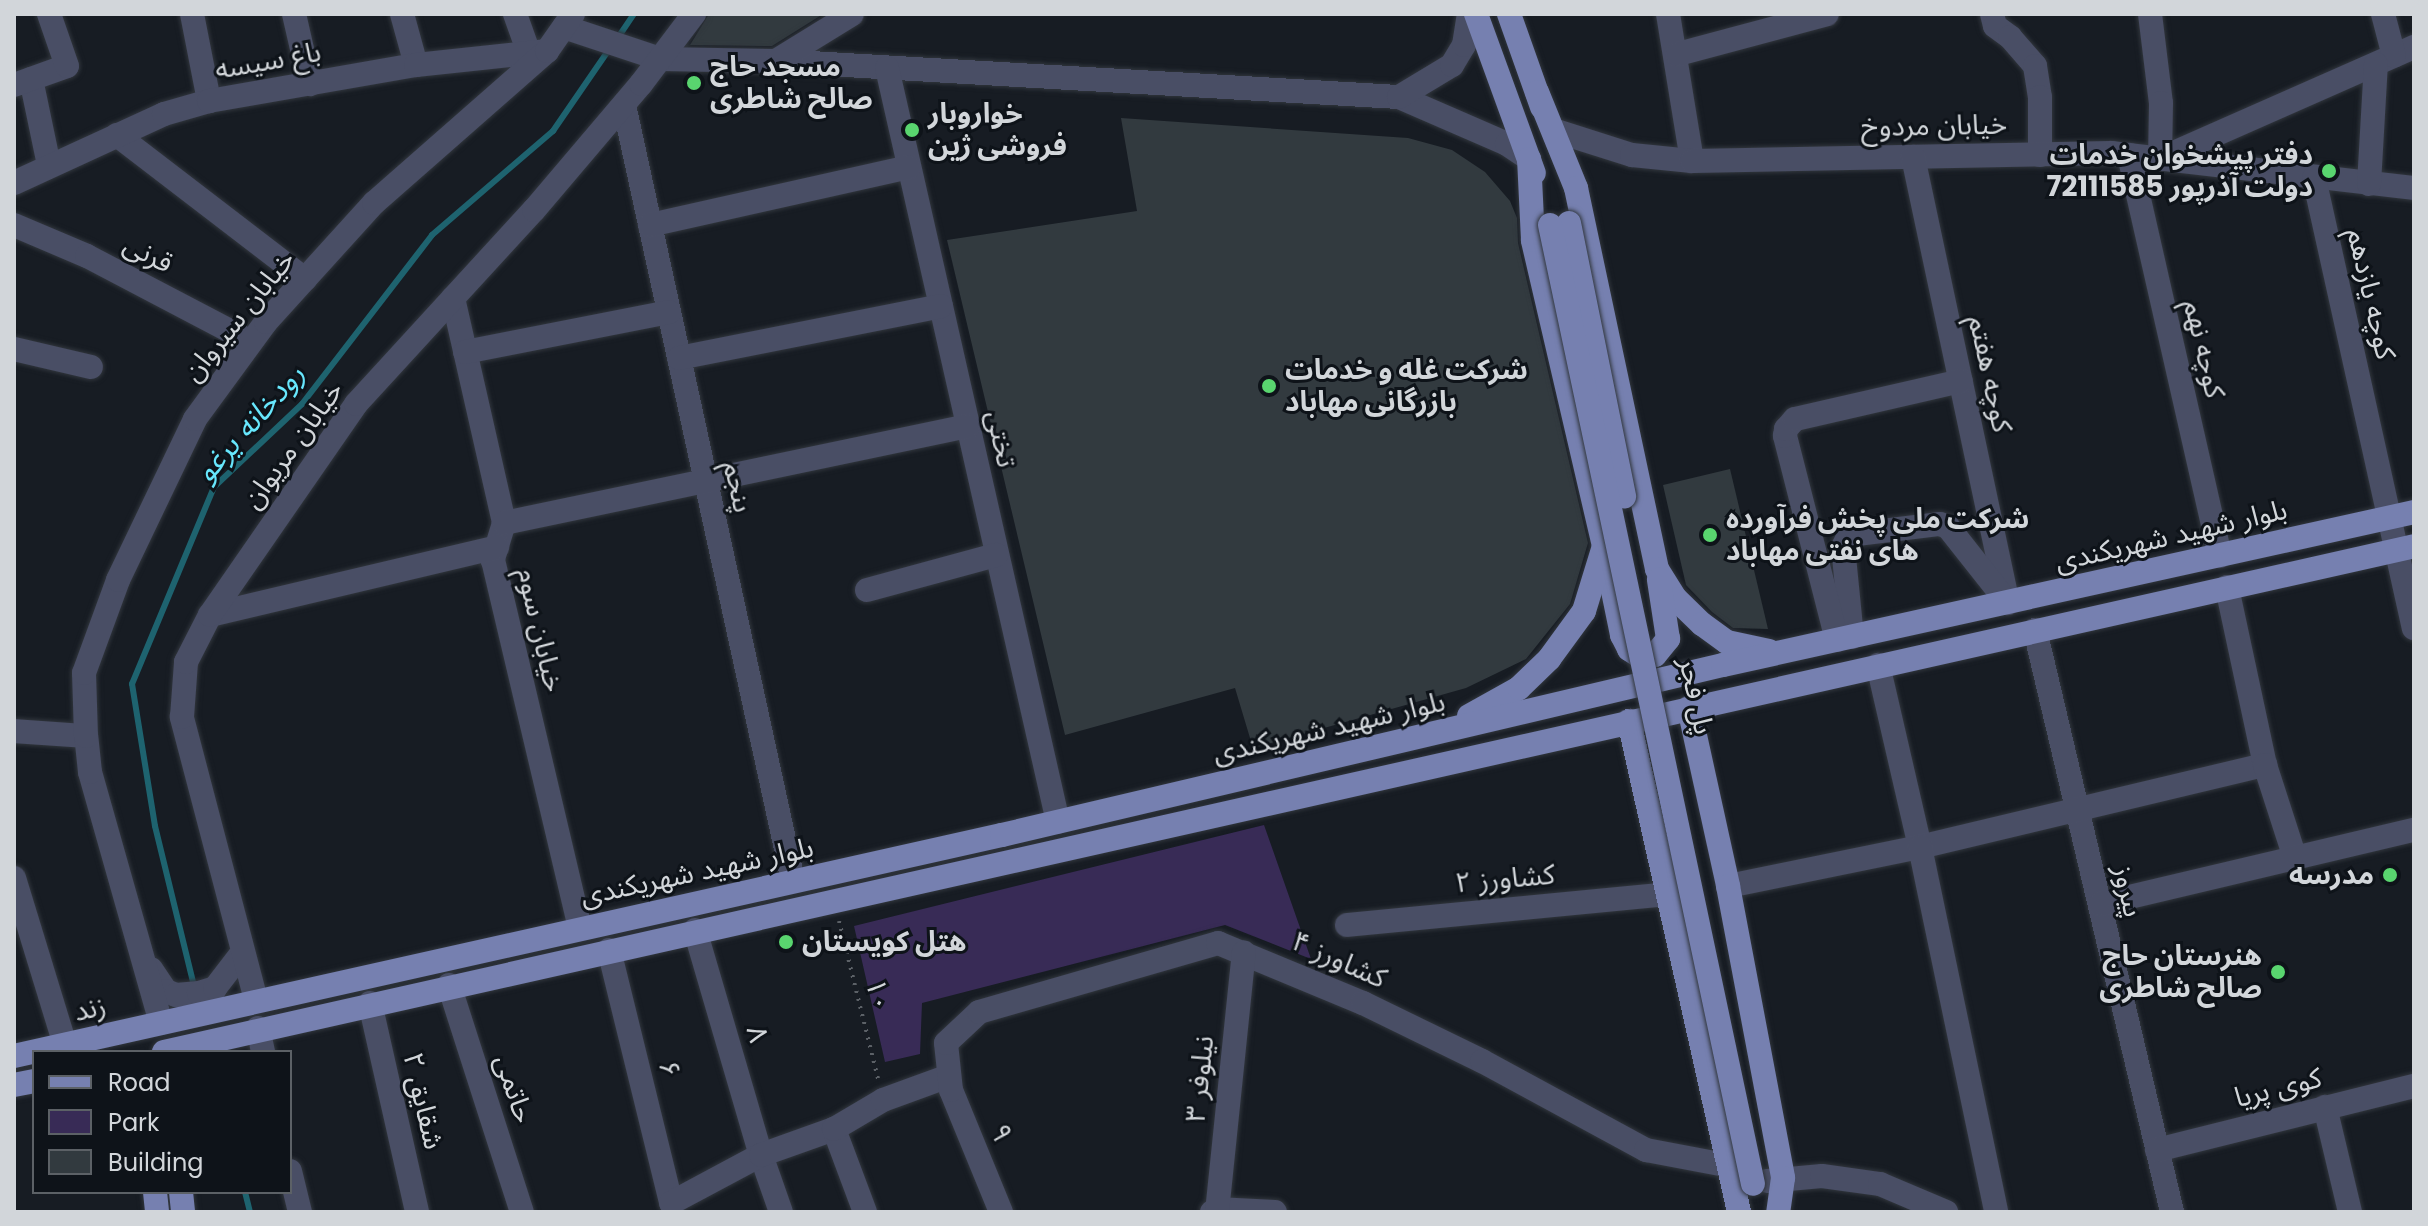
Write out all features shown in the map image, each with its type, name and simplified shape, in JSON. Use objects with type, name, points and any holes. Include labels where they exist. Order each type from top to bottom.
[{"type":"main road","points":[[1476,14],[1529,159],[1560,224]]},
{"type":"main road","points":[[1509,14],[1552,141],[1560,224]]},
{"type":"main road","points":[[1529,159],[1533,240],[1622,635],[1629,649],[1641,657],[1655,655],[1668,639],[1657,569],[1576,188],[1537,92]]},
{"type":"main road","name":"پل فجر","points":[[1560,224],[1767,1181]]},
{"type":"main road","name":"بلوار شهید شهریکندی","points":[[172,1013],[256,1000],[1058,822],[1844,638],[2403,514]]},
{"type":"main road","points":[[1417,738],[1484,709],[1519,688],[1549,659],[1584,611],[1604,546]]},
{"type":"main road","name":"بلوار شهید شهریکندی","points":[[178,1050],[260,1040],[370,1003],[2406,547]]},
{"type":"main road","points":[[1657,569],[1676,599],[1727,642],[1784,652]]},
{"type":"main road","points":[[1689,708],[1728,886],[1767,1181],[1766,1212]]},
{"type":"main road","points":[[1629,721],[1739,1212]]},
{"type":"main road","points":[[170,1050],[172,1013]]},
{"type":"main road","name":"زند","points":[[42,1050],[65,1045],[136,1041],[172,1013]]},
{"type":"main road","points":[[1752,1212],[1767,1181]]},
{"type":"main road","points":[[1767,1181],[1778,1212]]},
{"type":"street","points":[[49,14],[67,66],[22,82],[49,165]]},
{"type":"street","points":[[192,14],[209,101]]},
{"type":"street","points":[[294,14],[310,84]]},
{"type":"street","points":[[402,14],[416,65]]},
{"type":"street","points":[[515,14],[538,52]]},
{"type":"street","name":"خیابان مریوان","points":[[256,1000],[182,717],[186,662],[210,615],[356,404],[624,105],[694,14]]},
{"type":"street","points":[[776,61],[852,14]]},
{"type":"street","points":[[1399,97],[1452,65],[1464,45],[1469,14]]},
{"type":"street","points":[[1668,14],[1678,54],[1692,161]]},
{"type":"street","points":[[1678,54],[1827,14]]},
{"type":"street","points":[[1992,14],[1995,26],[2010,37],[2035,66],[2040,97],[2040,155]]},
{"type":"street","points":[[2150,14],[2161,103],[2160,159],[2395,56]]},
{"type":"street","points":[[2369,184],[2395,56],[2383,14]]},
{"type":"street","points":[[569,20],[660,59],[776,61],[1399,97],[1507,144],[1529,159]]},
{"type":"street","name":"خیابان سیروان","points":[[172,1013],[140,949],[90,772],[84,673],[118,580],[195,419],[251,342],[374,203],[569,20]]},
{"type":"street","name":"باغ سیسه","points":[[14,183],[164,114],[209,101],[416,65],[538,52]]},
{"type":"street","name":"تختی","points":[[887,68],[1058,822]]},
{"type":"street","name":"پنجم","points":[[624,105],[793,881]]},
{"type":"street","name":"خیابان مردوخ","points":[[1553,130],[1632,155],[1692,161],[2129,155],[2414,188]]},
{"type":"street","points":[[117,135],[305,279]]},
{"type":"street","name":"کوچه نهم","points":[[2129,155],[2220,556]]},
{"type":"street","name":"کوچه هفتم","points":[[1913,157],[2008,603]]},
{"type":"street","points":[[650,225],[909,167]]},
{"type":"street","name":"کوچه یازدهم","points":[[2314,178],[2403,514],[2414,628]]},
{"type":"street","name":"قرنی","points":[[14,225],[87,256],[251,342]]},
{"type":"street","name":"خیابان سوم","points":[[453,298],[504,523],[493,560],[580,928]]},
{"type":"street","points":[[679,358],[941,306]]},
{"type":"street","points":[[465,352],[669,312]]},
{"type":"street","points":[[14,349],[91,367]]},
{"type":"street","points":[[1844,638],[1785,436],[1786,429],[1795,419],[1961,381]]},
{"type":"street","points":[[504,523],[968,426]]},
{"type":"street","points":[[1844,638],[1843,547],[1848,537],[1857,534],[1940,524],[1948,527],[2008,603]]},
{"type":"street","points":[[210,615],[497,547]]},
{"type":"street","points":[[867,590],[996,555]]},
{"type":"street","points":[[2227,587],[2265,765],[2295,858]]},
{"type":"street","name":"پیروز","points":[[2035,630],[2172,1212]]},
{"type":"street","points":[[1878,665],[1920,847],[1996,1212]]},
{"type":"street","points":[[14,731],[86,736]]},
{"type":"street","points":[[1728,886],[1920,847],[2265,765]]},
{"type":"street","points":[[2100,904],[2414,830]]},
{"type":"street","points":[[14,878],[65,1045]]},
{"type":"street","name":"کشاورز ۲","points":[[1347,925],[1669,894]]},
{"type":"street","name":"۸","points":[[695,930],[761,1155],[781,1212]]},
{"type":"street","name":"کشاورز ۴","points":[[949,1076],[946,1043],[979,1012],[1218,943],[1363,1003],[1482,1061],[1646,1150],[1731,1166]]},
{"type":"street","name":"۶","points":[[609,950],[669,1208]]},
{"type":"street","name":"نیلوفر ۳","points":[[1215,1211],[1244,952]]},
{"type":"street","points":[[172,1013],[215,988],[242,953]]},
{"type":"street","name":"حاتمی","points":[[449,985],[522,1212]]},
{"type":"street","name":"شقایق ۲","points":[[370,1003],[417,1212]]},
{"type":"street","points":[[669,1208],[761,1155],[834,1129],[883,1100],[949,1076]]},
{"type":"street","name":"۹","points":[[949,1076],[951,1090],[1001,1212]]},
{"type":"street","name":"کوی پریا","points":[[2157,1150],[2414,1086]]},
{"type":"street","points":[[2325,1107],[2350,1212]]},
{"type":"street","points":[[834,1129],[865,1212]]},
{"type":"street","points":[[1767,1181],[1822,1176],[1880,1184],[1946,1212]]},
{"type":"street","points":[[292,1179],[300,1212]]},
{"type":"street","points":[[1215,1211],[1275,1212]]},
{"type":"path","name":"۱۰","points":[[834,899],[883,1100]]},
{"type":"green space","points":[[1264,825],[1311,959],[1225,925],[922,1003],[920,1054],[885,1062],[854,926]]},
{"type":"building","points":[[709,14],[823,14],[772,46],[690,45]]},
{"type":"building","name":"شرکت غله و خدمات بازرگانی مهاباد","points":[[1121,118],[1408,138],[1452,150],[1485,172],[1510,201],[1517,218],[1518,243],[1588,543],[1570,604],[1526,659],[1466,688],[1253,748],[1235,688],[1065,735],[947,240],[1137,211]]},
{"type":"building","name":"شرکت ملی پخش فرآورده های نفتی مهاباد","points":[[1730,469],[1768,629],[1733,628],[1686,585],[1663,485]]},
{"type":"waterway","name":"رودخانه یرغو","points":[[617,39],[634,14]]},
{"type":"waterway","name":"رودخانه یرغو","points":[[194,986],[155,826],[132,684],[214,487],[302,404],[432,235],[553,131],[610,48]]},
{"type":"waterway","name":"رودخانه یرغو","points":[[246,1194],[250,1212]]},
{"type":"place","name":"مسجد حاج صالح شاطری","points":[[694,83]]},
{"type":"place","name":"خواروبار فروشی ژین","points":[[912,130]]},
{"type":"place","name":"دفتر پیشخوان خدمات دولت آذرپور 72111585","points":[[2329,171]]},
{"type":"place","name":"شرکت غله و خدمات بازرگانی مهاباد","points":[[1269,386]]},
{"type":"place","name":"شرکت ملی پخش فرآورده های نفتی مهاباد","points":[[1710,535]]},
{"type":"place","name":"مدرسه","points":[[2390,875]]},
{"type":"place","name":"هتل کویستان","points":[[786,942]]},
{"type":"place","name":"هنرستان حاج صالح شاطری","points":[[2278,972]]}]
